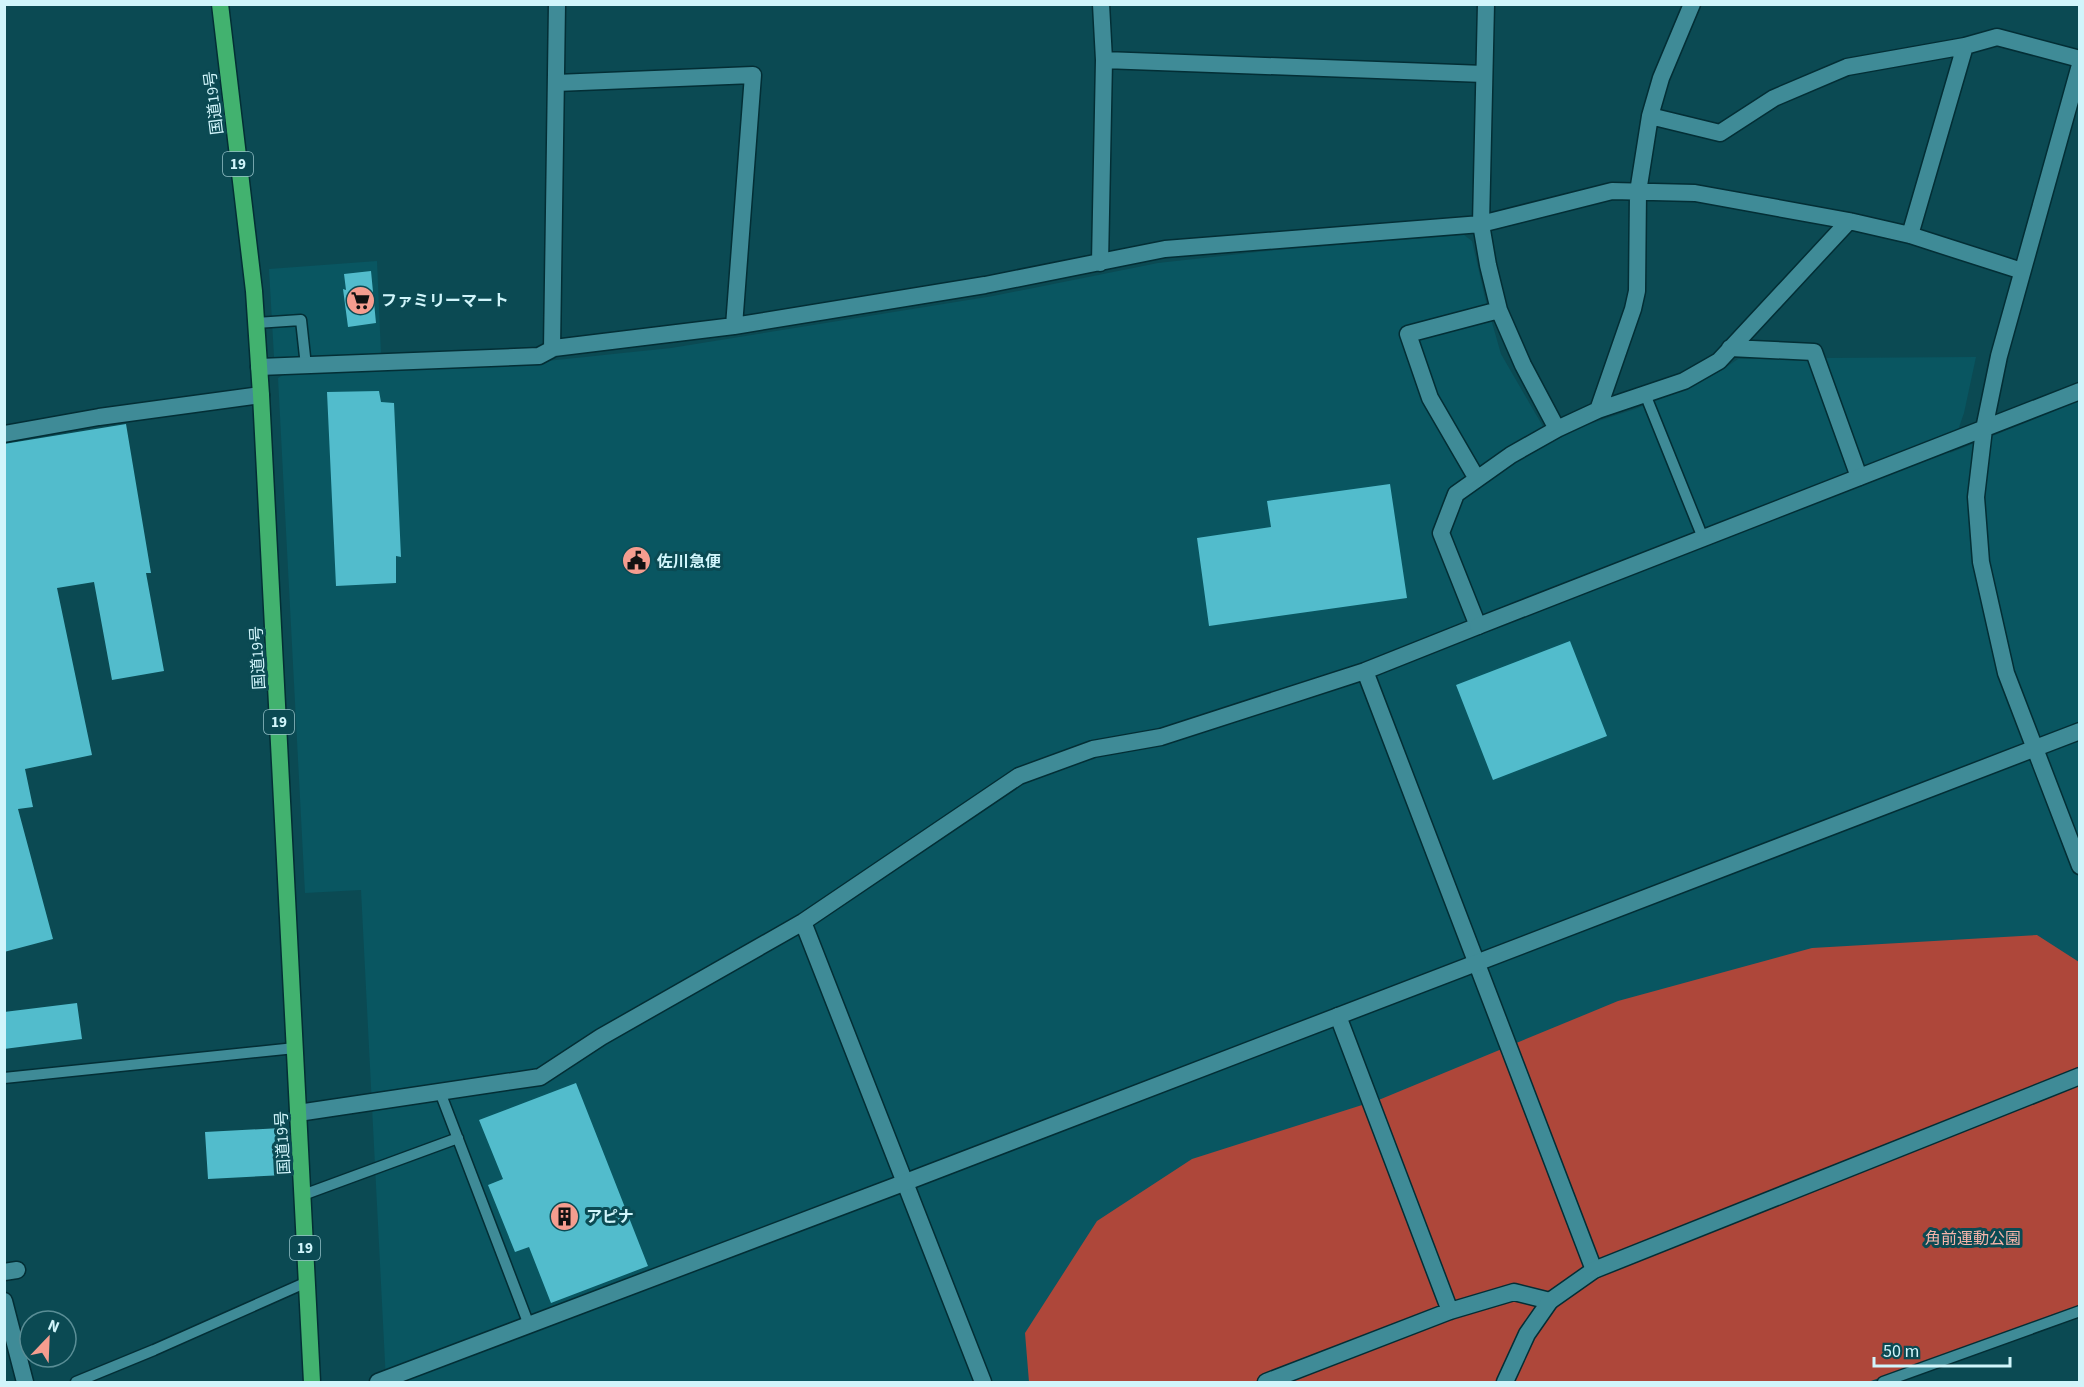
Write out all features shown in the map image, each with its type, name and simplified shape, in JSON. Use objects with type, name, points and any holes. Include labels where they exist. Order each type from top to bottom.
[{"type":"highway","name":"国道19号","points":[[220,4],[256,323],[261,395],[312,1383]]},
{"type":"street","points":[[552,349],[556,4]]},
{"type":"street","points":[[1101,4],[1104,60],[1101,263]]},
{"type":"street","points":[[1486,4],[1481,224],[1499,310],[1523,365],[1557,429]]},
{"type":"street","points":[[1598,410],[1633,309],[1637,291],[1638,192],[1650,116],[1660,78],[1692,4]]},
{"type":"street","points":[[1650,116],[1720,133],[1774,98],[1847,67],[1965,46],[1997,37],[2079,59]]},
{"type":"street","points":[[1910,235],[1965,46]]},
{"type":"street","points":[[1104,60],[1484,74]]},
{"type":"street","points":[[2079,65],[1999,356],[1984,429],[1976,497],[1981,562],[2006,672],[2079,866]]},
{"type":"street","points":[[556,83],[753,75],[734,326]]},
{"type":"street","points":[[259,367],[539,356],[552,349],[734,326],[985,285],[1165,249],[1481,224],[1612,191],[1695,193],[1849,221],[1910,235],[2022,271]]},
{"type":"street","points":[[1478,626],[1441,533],[1456,494],[1511,455],[1557,429],[1598,410],[1684,381],[1719,361],[1849,221]]},
{"type":"street","points":[[1476,479],[1430,398],[1408,334],[1499,310]]},
{"type":"street","points":[[1730,348],[1814,352],[1860,477]]},
{"type":"street","points":[[298,1113],[540,1077],[601,1037],[803,922],[1019,776],[1093,749],[1161,737],[1365,671],[2079,391]]},
{"type":"street","points":[[4,434],[99,417],[261,395]]},
{"type":"street","points":[[1365,671],[1594,1270]]},
{"type":"street","points":[[378,1383],[2079,731]]},
{"type":"street","points":[[803,922],[983,1383]]},
{"type":"street","points":[[1338,1016],[1450,1311]]},
{"type":"street","points":[[1504,1383],[1527,1334],[1550,1301],[1594,1270],[2079,1076]]},
{"type":"street","points":[[1266,1383],[1450,1311],[1514,1292],[1550,1301]]},
{"type":"street","points":[[4,1301],[25,1383]]},
{"type":"lane","points":[[256,323],[301,320],[306,366]]},
{"type":"lane","points":[[1645,394],[1703,538]]},
{"type":"lane","points":[[4,1078],[294,1048]]},
{"type":"lane","points":[[440,1092],[529,1325]]},
{"type":"lane","points":[[303,1195],[458,1138]]},
{"type":"lane","points":[[76,1383],[307,1282]]},
{"type":"lane","points":[[1883,1383],[2079,1311]]},
{"type":"shaded area","points":[[1464,235],[1472,241],[1501,354],[1552,442],[1583,426],[1678,392],[1722,370],[1738,359],[1802,357],[1810,361],[1827,358],[1976,357],[1964,413],[1950,453],[2079,401],[2079,1306],[1868,1382],[386,1382],[361,890],[305,893],[278,378],[286,373],[537,362],[671,348],[993,296],[1158,263],[1276,250]]},
{"type":"shaded area","points":[[377,261],[381,354],[283,361],[274,357],[269,269]]},
{"type":"green space","name":"角前運動公園","points":[[2037,935],[2079,962],[2079,1306],[1868,1382],[1029,1382],[1025,1333],[1097,1221],[1192,1159],[1381,1099],[1618,1001],[1812,948]]},
{"type":"building","points":[[371,271],[376,323],[348,327],[343,289],[346,290],[344,274]]},
{"type":"building","points":[[379,391],[381,402],[394,403],[401,557],[396,556],[396,583],[336,586],[327,392]]},
{"type":"building","points":[[126,424],[151,573],[146,573],[164,671],[112,680],[94,582],[57,588],[92,755],[25,769],[33,807],[18,809],[53,939],[4,952],[4,444]]},
{"type":"building","points":[[1390,484],[1407,598],[1209,626],[1197,538],[1271,527],[1267,501]]},
{"type":"building","points":[[1570,641],[1607,736],[1493,780],[1456,685]]},
{"type":"building","points":[[77,1003],[82,1039],[4,1049],[4,1012]]},
{"type":"building","name":"アピナ","points":[[576,1083],[648,1266],[551,1303],[529,1247],[515,1252],[488,1185],[503,1179],[479,1120]]},
{"type":"building","points":[[281,1128],[284,1175],[208,1179],[205,1132]]},
{"type":"place","name":"ファミリーマート","points":[[360,300]]},
{"type":"place","name":"佐川急便","points":[[636,561]]},
{"type":"place","name":"アピナ","points":[[565,1216]]}]
